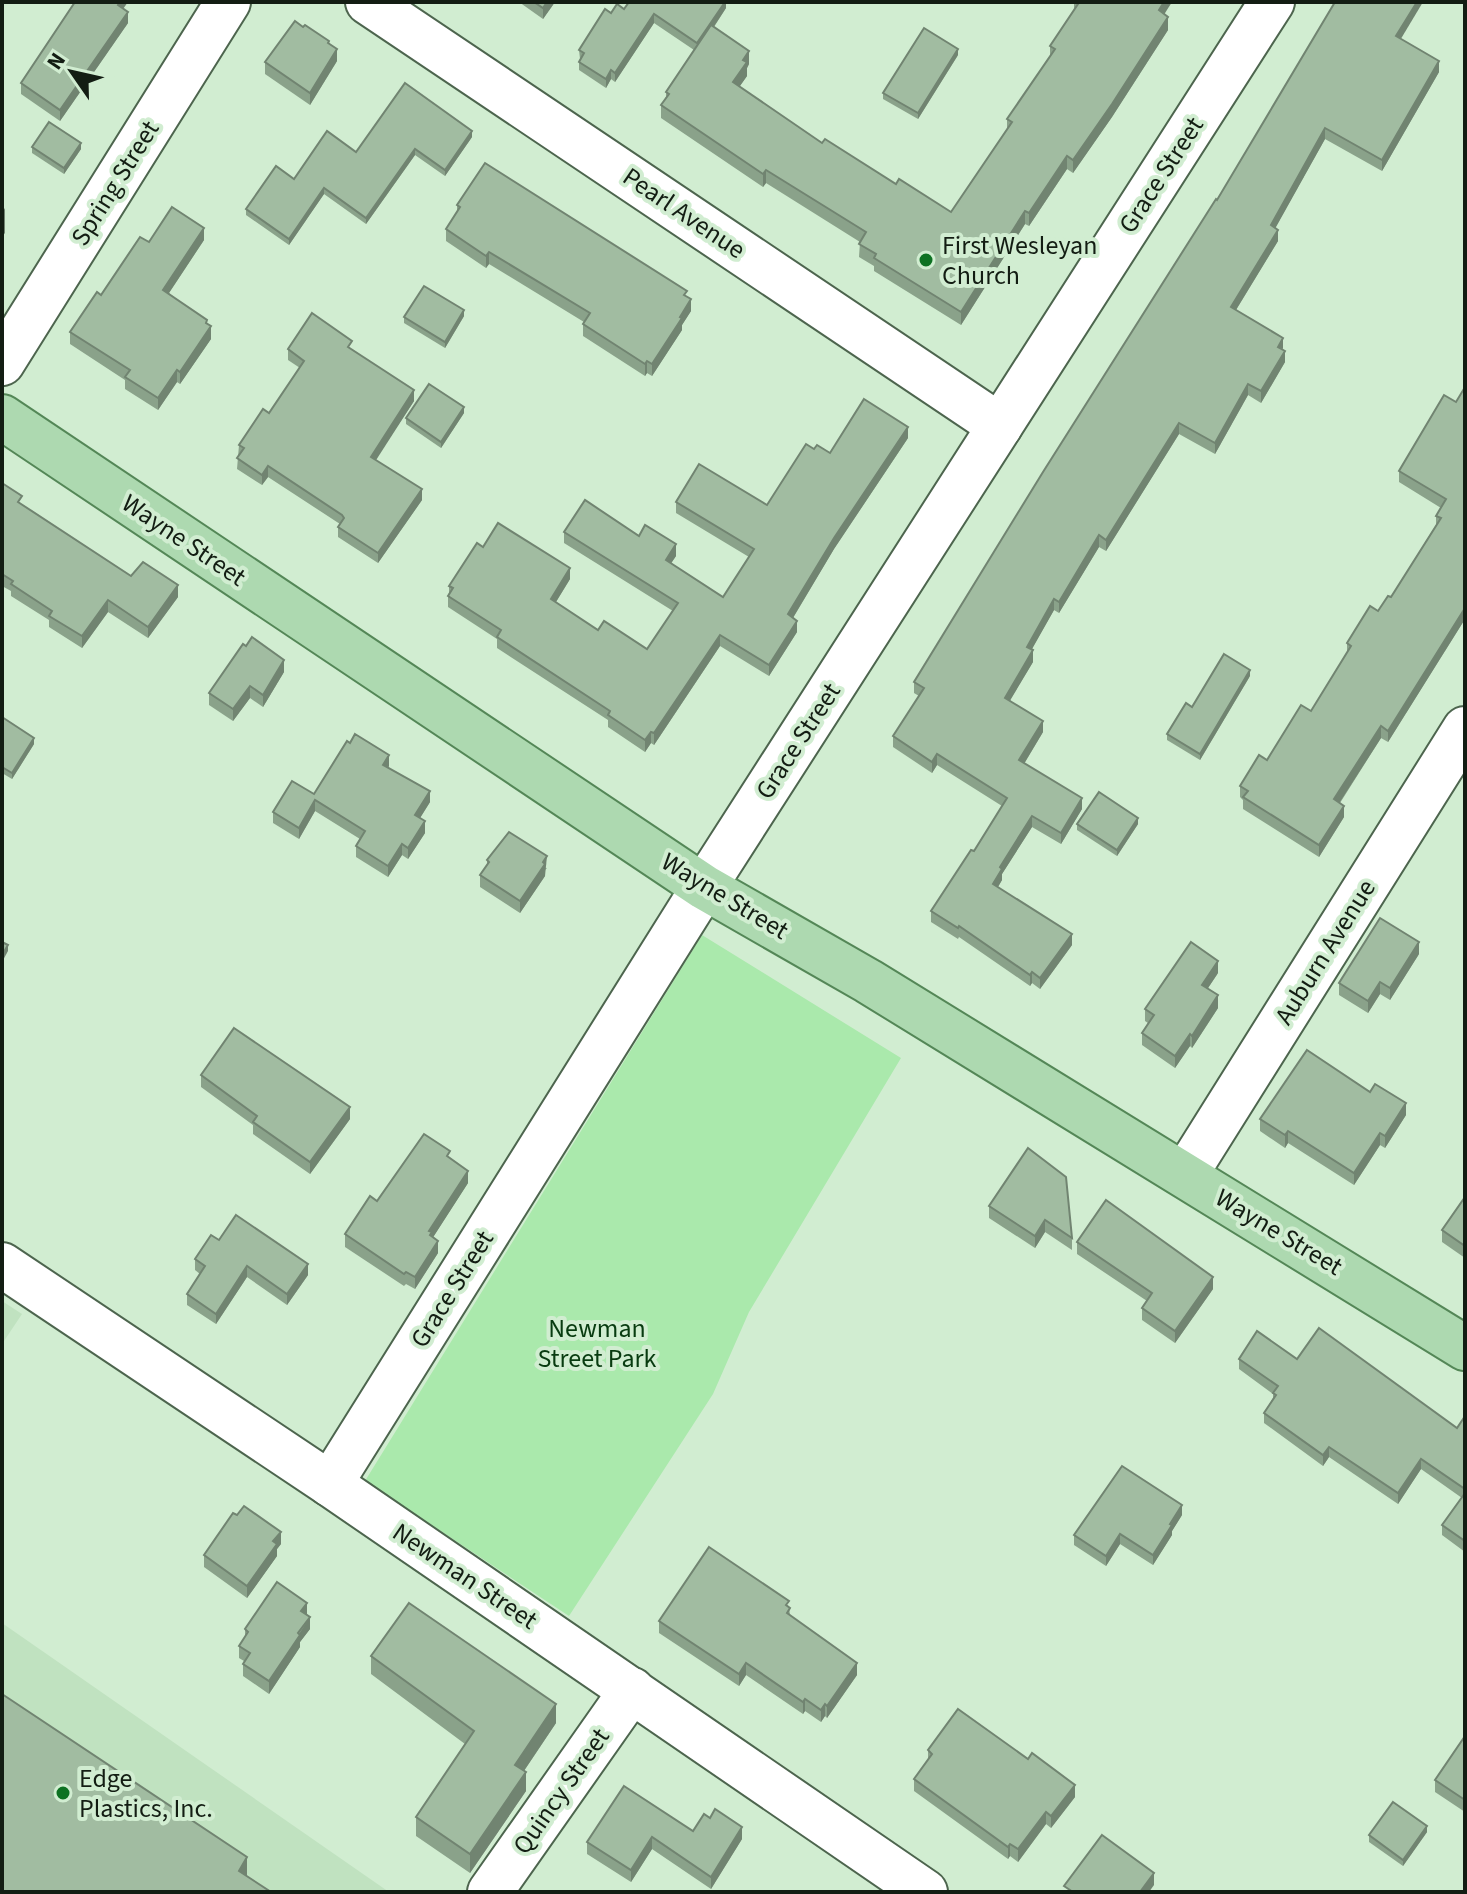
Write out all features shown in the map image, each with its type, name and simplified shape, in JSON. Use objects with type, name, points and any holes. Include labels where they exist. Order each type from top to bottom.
[{"type":"main road","name":"Wayne Street","points":[[2,417],[704,887],[868,981],[1465,1348]]},
{"type":"street","name":"Spring Street","points":[[2,363],[228,2]]},
{"type":"street","name":"Pearl Avenue","points":[[368,2],[1000,426]]},
{"type":"street","name":"Grace Street","points":[[330,1484],[704,887],[1272,2]]},
{"type":"street","name":"Auburn Avenue","points":[[1185,1175],[1465,729]]},
{"type":"street","name":"Newman Street","points":[[2,1265],[330,1484],[925,1892]]},
{"type":"street","name":"Quincy Street","points":[[490,1892],[632,1690]]},
{"type":"shaded area","points":[[2,1301],[22,1314],[2,1344]]},
{"type":"shaded area","points":[[2,1623],[389,1892],[2,1892]]},
{"type":"green space","name":"Newman Street Park","points":[[702,935],[901,1058],[749,1312],[713,1394],[569,1616],[365,1481]]},
{"type":"building","points":[[75,2],[120,2],[118,5],[128,12],[60,110],[21,83]]},
{"type":"building","points":[[629,2],[725,2],[697,43],[654,14],[615,73],[611,70],[606,79],[579,62],[584,53],[579,50],[605,9],[611,13],[617,4],[624,9]]},
{"type":"building","points":[[1075,2],[1164,2],[1159,10],[1168,17],[1073,160],[1067,156],[1029,213],[1025,211],[961,312],[874,258],[876,254],[859,244],[866,232],[766,170],[763,174],[661,105],[669,94],[666,92],[711,25],[749,51],[743,60],[747,62],[733,82],[822,143],[825,139],[896,184],[899,179],[951,212],[1012,122],[1007,119],[1055,49],[1050,46],[1078,4]]},
{"type":"building","points":[[1335,2],[1417,2],[1396,36],[1439,61],[1382,160],[1325,128],[1271,225],[1278,230],[1231,307],[1283,338],[1278,347],[1285,351],[1261,391],[1248,384],[1215,443],[1179,423],[1106,540],[1099,535],[1059,602],[1054,599],[1027,647],[1033,650],[1005,698],[1043,721],[1019,760],[1082,798],[1061,833],[1032,816],[993,884],[1072,934],[1040,978],[1032,972],[1030,975],[959,926],[931,911],[1007,798],[937,754],[932,762],[893,736],[924,688],[914,682],[1043,472],[1217,200]]},
{"type":"building","points":[[295,21],[337,49],[310,93],[265,62]]},
{"type":"building","points":[[924,28],[958,49],[918,113],[883,93]]},
{"type":"building","points":[[405,83],[472,131],[445,170],[415,149],[366,218],[324,188],[289,239],[246,209],[276,166],[294,179],[327,131],[356,152]]},
{"type":"building","points":[[49,122],[81,143],[64,168],[32,147]]},
{"type":"building","points":[[485,163],[687,291],[684,295],[691,299],[682,318],[652,364],[647,361],[645,364],[583,324],[590,313],[489,252],[486,256],[446,229],[460,207],[457,205]]},
{"type":"building","points":[[172,207],[204,228],[163,290],[211,326],[158,398],[125,377],[130,370],[70,332],[97,292],[101,295],[140,237],[149,242]]},
{"type":"building","points":[[424,286],[464,310],[445,342],[404,317]]},
{"type":"building","points":[[312,313],[352,341],[348,347],[414,390],[371,457],[422,489],[378,553],[338,527],[344,518],[342,515],[268,466],[262,475],[237,458],[244,448],[239,445],[263,409],[269,413],[304,361],[288,349]]},
{"type":"building","points":[[429,384],[464,407],[441,442],[406,418]]},
{"type":"building","points":[[1465,387],[1465,608],[1388,731],[1381,726],[1334,799],[1344,806],[1319,845],[1243,797],[1248,791],[1240,786],[1259,755],[1267,760],[1301,705],[1311,711],[1351,646],[1347,643],[1370,606],[1378,611],[1388,596],[1391,597],[1441,518],[1436,516],[1446,499],[1399,471],[1444,395],[1456,402]]},
{"type":"building","points":[[864,399],[908,427],[788,614],[797,621],[769,665],[720,635],[654,733],[651,732],[645,740],[608,715],[610,711],[497,637],[501,630],[448,596],[453,588],[449,586],[477,543],[483,547],[498,523],[570,568],[551,599],[598,630],[604,621],[647,649],[678,603],[564,532],[585,500],[639,536],[645,525],[676,544],[666,560],[723,597],[754,549],[676,502],[699,464],[767,505],[806,444],[814,449],[817,445],[830,453]]},
{"type":"building","points":[[2,483],[22,496],[18,502],[131,576],[143,562],[178,585],[148,627],[108,600],[82,636],[49,616],[52,611],[11,584],[13,581],[2,574]]},
{"type":"building","points":[[252,637],[284,660],[263,695],[250,686],[233,709],[209,693],[243,644],[246,646]]},
{"type":"building","points":[[1224,654],[1250,670],[1200,754],[1167,734],[1186,703],[1192,707]]},
{"type":"building","points":[[2,717],[34,738],[12,773],[2,767]]},
{"type":"building","points":[[355,734],[389,755],[383,765],[430,791],[415,815],[425,821],[408,848],[402,844],[388,866],[356,846],[365,831],[315,800],[299,828],[273,812],[292,781],[314,794],[347,741],[350,743]]},
{"type":"building","points":[[1099,792],[1138,818],[1117,850],[1077,824]]},
{"type":"building","points":[[509,832],[547,856],[543,862],[545,864],[520,901],[480,875],[489,862],[487,860]]},
{"type":"building","points":[[1380,918],[1419,942],[1390,988],[1380,982],[1368,1001],[1339,983]]},
{"type":"building","points":[[1191,942],[1218,961],[1202,985],[1218,995],[1175,1056],[1142,1033],[1154,1015],[1145,1009]]},
{"type":"building","points":[[234,1028],[350,1107],[310,1162],[253,1122],[257,1116],[201,1075]]},
{"type":"building","points":[[1307,1050],[1370,1092],[1375,1084],[1406,1103],[1385,1136],[1380,1133],[1354,1173],[1288,1131],[1285,1135],[1260,1119]]},
{"type":"building","points":[[424,1134],[450,1151],[447,1156],[468,1171],[429,1231],[438,1241],[415,1277],[406,1272],[404,1274],[345,1234],[370,1196],[377,1201]]},
{"type":"building","points":[[1028,1148],[1066,1177],[1072,1238],[1045,1220],[1035,1236],[989,1206]]},
{"type":"building","points":[[1465,1197],[1465,1246],[1442,1230]]},
{"type":"building","points":[[1106,1200],[1213,1277],[1175,1331],[1142,1308],[1152,1293],[1077,1242]]},
{"type":"building","points":[[236,1215],[308,1264],[287,1294],[247,1266],[216,1314],[187,1294],[205,1266],[195,1259],[211,1235],[219,1240]]},
{"type":"building","points":[[1319,1328],[1457,1428],[1465,1416],[1465,1489],[1421,1459],[1398,1493],[1329,1447],[1323,1455],[1264,1413],[1278,1386],[1239,1359],[1257,1331],[1297,1359]]},
{"type":"building","points":[[1122,1466],[1182,1505],[1153,1555],[1120,1534],[1106,1556],[1074,1535]]},
{"type":"building","points":[[1465,1493],[1465,1541],[1442,1525]]},
{"type":"building","points":[[244,1506],[281,1532],[273,1541],[277,1544],[247,1586],[204,1555],[233,1513],[237,1515]]},
{"type":"building","points":[[709,1547],[789,1601],[787,1613],[857,1663],[827,1706],[825,1704],[821,1710],[805,1699],[803,1702],[746,1663],[739,1674],[659,1621]]},
{"type":"building","points":[[277,1582],[307,1603],[301,1611],[310,1617],[269,1681],[243,1664],[250,1653],[239,1646],[248,1632],[245,1629]]},
{"type":"building","points":[[409,1603],[556,1704],[515,1765],[526,1772],[470,1854],[416,1817],[474,1731],[371,1656]]},
{"type":"building","name":"Edge Plastics, Inc.","points":[[2,1694],[247,1857],[239,1871],[271,1892],[2,1892]]},
{"type":"building","points":[[958,1709],[1028,1759],[1032,1753],[1075,1785],[1051,1816],[1046,1812],[1018,1849],[1010,1844],[1008,1847],[914,1779],[932,1754],[928,1750]]},
{"type":"building","points":[[1465,1736],[1465,1800],[1435,1780]]},
{"type":"building","points":[[624,1786],[693,1831],[704,1814],[710,1818],[715,1809],[742,1827],[711,1877],[652,1837],[631,1870],[587,1842]]},
{"type":"building","points":[[1393,1802],[1427,1826],[1403,1860],[1369,1835]]},
{"type":"building","points":[[1102,1835],[1154,1873],[1140,1892],[1073,1892],[1064,1886]]},
{"type":"place","name":"First Wesleyan Church","points":[[926,260]]},
{"type":"place","name":"Edge Plastics, Inc.","points":[[63,1793]]}]
